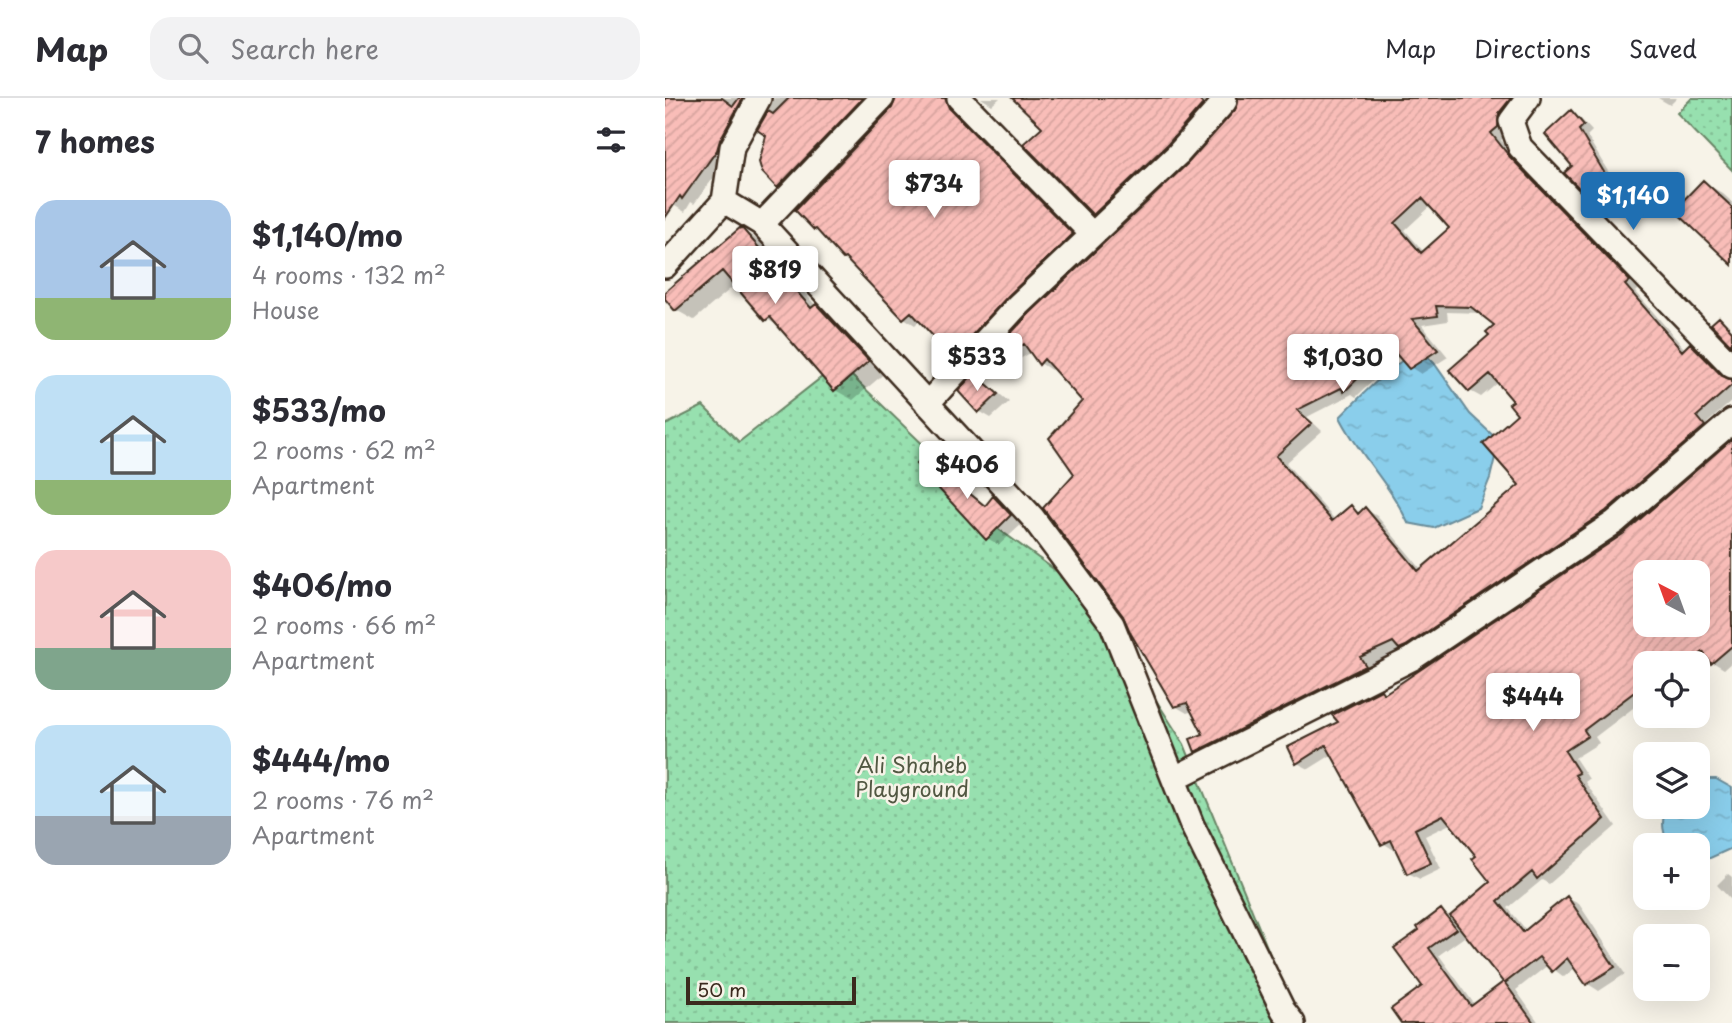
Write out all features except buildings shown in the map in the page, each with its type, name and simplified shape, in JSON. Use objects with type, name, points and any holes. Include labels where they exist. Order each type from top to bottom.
[{"type":"street","points":[[665,266],[724,201],[732,147],[759,98]]},
{"type":"street","points":[[762,224],[883,98]]},
{"type":"street","points":[[959,98],[1092,234]]},
{"type":"street","points":[[927,404],[1018,305],[1178,153],[1225,101],[1221,98]]},
{"type":"street","points":[[1528,98],[1511,121],[1520,146],[1732,366]]},
{"type":"street","points":[[724,201],[762,224],[1033,518],[1111,624],[1192,825],[1283,1010],[1293,1023]]},
{"type":"street","points":[[1175,778],[1413,659],[1615,522],[1732,421]]},
{"type":"green space","points":[[1692,98],[1732,98],[1732,170],[1677,113]]},
{"type":"green space","name":"Ali Shaheb Playground","points":[[852,376],[936,457],[931,480],[1088,594],[1184,744],[1298,1023],[665,1023],[665,425],[703,406],[739,442],[822,377],[834,391]]},
{"type":"water","points":[[1420,349],[1434,363],[1470,414],[1499,441],[1490,478],[1478,508],[1434,528],[1408,523],[1340,417],[1388,372]]},
{"type":"water","points":[[1710,779],[1716,779],[1732,788],[1732,848],[1710,858],[1710,833],[1665,833],[1664,819],[1710,819]]}]
